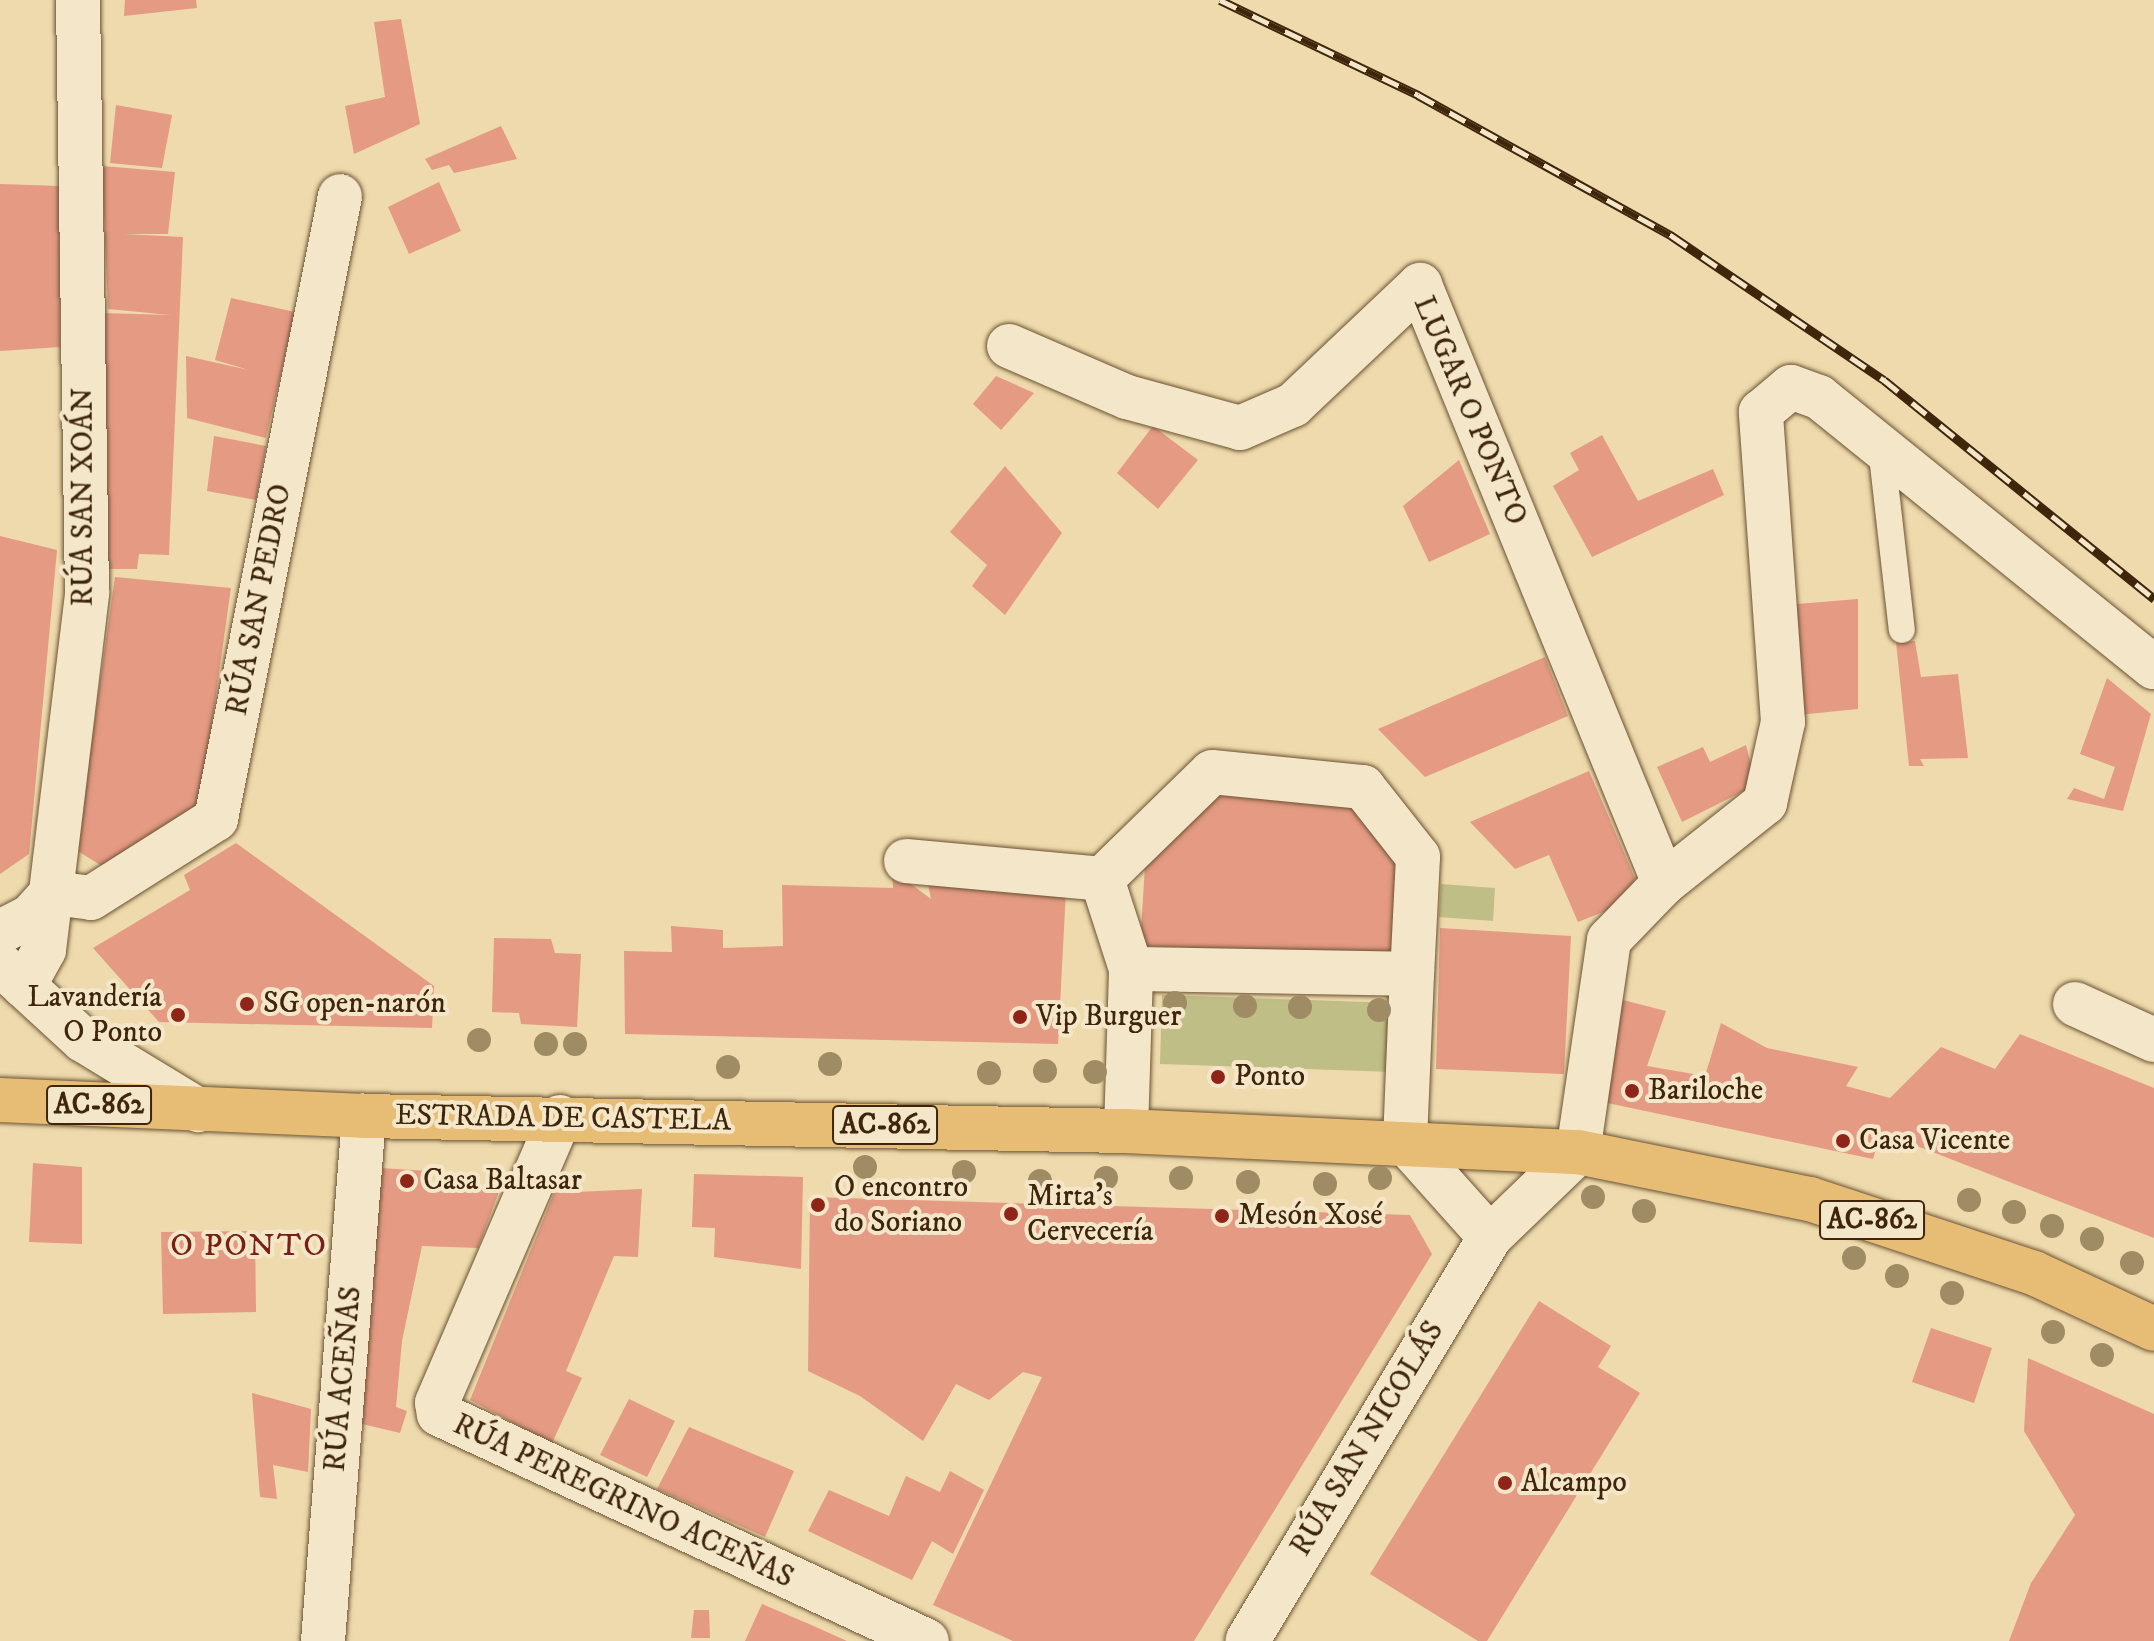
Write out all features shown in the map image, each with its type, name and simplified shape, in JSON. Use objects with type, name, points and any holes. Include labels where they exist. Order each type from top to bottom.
[{"type":"main road","name":"ESTRADA DE CASTELA","points":[[0,1100],[364,1116],[560,1117],[1126,1131],[1578,1152],[1810,1199],[2034,1273],[2154,1329]]},
{"type":"street","name":"RÚA SAN XOÁN","points":[[8,984],[44,950],[87,593],[78,0]]},
{"type":"street","name":"RÚA SAN PEDRO","points":[[52,893],[91,898],[216,819],[340,196]]},
{"type":"street","name":"LUGAR O PONTO","points":[[1009,346],[1127,397],[1240,428],[1293,405],[1420,285],[1664,883]]},
{"type":"street","points":[[1578,1152],[1609,940],[1664,883],[1765,803],[1783,722],[1761,412],[1791,387],[1819,397],[2154,667]]},
{"type":"street","points":[[906,861],[1102,879],[1212,772],[1363,787],[1418,857],[1405,1142],[1490,1237]]},
{"type":"street","points":[[1102,879],[1131,969],[1126,1131]]},
{"type":"street","points":[[0,932],[31,916],[52,893]]},
{"type":"street","points":[[1131,969],[1412,974]]},
{"type":"street","points":[[8,984],[83,1040],[198,1110]]},
{"type":"street","points":[[2075,1004],[2154,1040]]},
{"type":"street","name":"RÚA ACEÑAS","points":[[323,1641],[364,1116]]},
{"type":"street","name":"RÚA PEREGRINO ACEÑAS","points":[[560,1117],[437,1403],[439,1414],[920,1640]]},
{"type":"street","name":"RÚA SAN NICOLÁS","points":[[1247,1641],[1490,1237],[1578,1152]]},
{"type":"lane","points":[[1881,447],[1902,630]]},
{"type":"shaded area","points":[[1441,884],[1495,888],[1493,921],[1439,917]]},
{"type":"shaded area","points":[[1162,995],[1396,1003],[1393,1072],[1160,1064]]},
{"type":"building","points":[[125,0],[196,0],[197,8],[124,16]]},
{"type":"building","points":[[401,19],[420,124],[354,154],[345,106],[385,97],[374,22]]},
{"type":"building","points":[[116,105],[172,115],[162,168],[110,163]]},
{"type":"building","points":[[501,126],[517,159],[454,173],[449,165],[432,170],[425,159]]},
{"type":"building","points":[[102,166],[175,172],[168,234],[124,234],[183,237],[169,555],[139,554],[137,569],[102,569],[101,313],[171,315],[108,309]]},
{"type":"building","points":[[439,182],[461,231],[409,254],[388,207]]},
{"type":"building","points":[[0,184],[59,186],[60,347],[0,351]]},
{"type":"building","points":[[231,298],[295,312],[266,438],[187,418],[186,356],[249,370],[215,360]]},
{"type":"building","points":[[996,376],[1034,393],[1001,430],[973,404]]},
{"type":"building","points":[[1153,426],[1198,460],[1158,509],[1117,473]]},
{"type":"building","points":[[1602,435],[1638,501],[1713,469],[1724,495],[1592,557],[1553,486],[1579,470],[1570,453]]},
{"type":"building","points":[[214,436],[266,446],[256,500],[207,491]]},
{"type":"building","points":[[1459,460],[1490,534],[1429,562],[1403,506]]},
{"type":"building","points":[[1005,466],[1062,533],[1005,615],[972,586],[987,565],[950,532]]},
{"type":"building","points":[[0,536],[57,550],[29,854],[0,874]]},
{"type":"building","points":[[115,577],[231,588],[201,801],[190,816],[102,866],[76,850]]},
{"type":"building","points":[[1858,599],[1858,709],[1798,715],[1785,605]]},
{"type":"building","points":[[1915,641],[1921,677],[1958,674],[1968,758],[1920,759],[1924,766],[1909,766],[1896,642]]},
{"type":"building","points":[[1545,657],[1568,716],[1425,777],[1378,729]]},
{"type":"building","points":[[2107,678],[2151,714],[2123,811],[2067,799],[2074,788],[2104,799],[2115,767],[2080,754]]},
{"type":"building","points":[[1746,745],[1756,785],[1682,822],[1657,767],[1703,747],[1710,762]]},
{"type":"building","points":[[1589,771],[1635,878],[1631,901],[1578,922],[1549,855],[1515,869],[1470,822]]},
{"type":"building","points":[[1199,795],[1344,795],[1402,852],[1403,955],[1140,946],[1146,850]]},
{"type":"building","points":[[236,843],[434,986],[432,1028],[159,1022],[93,948],[190,890],[184,875]]},
{"type":"building","points":[[892,870],[931,899],[928,884],[1066,890],[1058,1044],[625,1034],[624,951],[672,952],[671,926],[723,930],[723,948],[783,946],[782,885],[893,888]]},
{"type":"building","points":[[1440,928],[1571,936],[1564,1074],[1436,1069]]},
{"type":"building","points":[[494,938],[551,939],[555,953],[581,954],[577,1027],[521,1024],[519,1013],[492,1012]]},
{"type":"building","points":[[1619,999],[1666,1011],[1647,1066],[1705,1076],[1721,1023],[1767,1048],[1858,1067],[1846,1086],[1890,1098],[1941,1047],[1995,1069],[2020,1034],[2154,1088],[2154,1238],[1881,1132],[1873,1159],[1598,1101]]},
{"type":"building","points":[[33,1163],[82,1167],[82,1244],[29,1242]]},
{"type":"building","points":[[380,1168],[429,1171],[427,1189],[500,1189],[478,1248],[422,1246],[402,1341],[396,1407],[407,1411],[400,1433],[362,1424]]},
{"type":"building","points":[[694,1174],[803,1177],[801,1269],[714,1257],[715,1228],[692,1227]]},
{"type":"building","points":[[642,1189],[638,1257],[614,1256],[566,1371],[582,1378],[552,1443],[470,1400],[554,1193]]},
{"type":"building","points":[[810,1197],[1410,1215],[1432,1254],[1194,1641],[1013,1641],[933,1605],[1042,1377],[1023,1372],[989,1400],[956,1384],[923,1441],[860,1396],[808,1371]]},
{"type":"building","points":[[255,1231],[256,1312],[163,1314],[161,1232]]},
{"type":"building","name":"Alcampo","points":[[1539,1301],[1611,1346],[1598,1367],[1640,1393],[1487,1641],[1478,1641],[1370,1574]]},
{"type":"building","points":[[1931,1328],[1992,1348],[1974,1403],[1912,1382]]},
{"type":"building","points":[[2028,1358],[2154,1414],[2154,1641],[2009,1641],[2031,1583],[2075,1515],[2024,1431]]},
{"type":"building","points":[[252,1393],[311,1409],[308,1472],[273,1465],[277,1499],[260,1497]]},
{"type":"building","points":[[629,1399],[675,1421],[647,1477],[600,1455]]},
{"type":"building","points":[[689,1427],[794,1471],[765,1537],[657,1489]]},
{"type":"building","points":[[950,1471],[984,1490],[953,1554],[932,1541],[912,1580],[808,1531],[829,1490],[889,1516],[906,1476],[940,1492]]},
{"type":"building","points":[[762,1604],[809,1624],[847,1641],[745,1641]]},
{"type":"building","points":[[694,1610],[709,1610],[710,1638],[691,1638]]},
{"type":"railway","points":[[1220,0],[1418,95],[1672,236],[1884,380],[2154,599]]},
{"type":"place","name":"SG open-narón","points":[[247,1004]]},
{"type":"place","name":"Lavandería O Ponto","points":[[178,1015]]},
{"type":"place","name":"Vip Burguer","points":[[1020,1017]]},
{"type":"place","name":"Ponto","points":[[1218,1077]]},
{"type":"place","name":"Bariloche","points":[[1632,1091]]},
{"type":"place","name":"Casa Vicente","points":[[1843,1141]]},
{"type":"place","name":"Casa Baltasar","points":[[407,1181]]},
{"type":"place","name":"O encontro do Soriano","points":[[818,1205]]},
{"type":"place","name":"Mirta's Cervecería","points":[[1011,1214]]},
{"type":"place","name":"Mesón Xosé","points":[[1222,1216]]},
{"type":"place","name":"Alcampo","points":[[1505,1483]]},
{"type":"district","name":"O PONTO","points":[[249,1246]]}]
